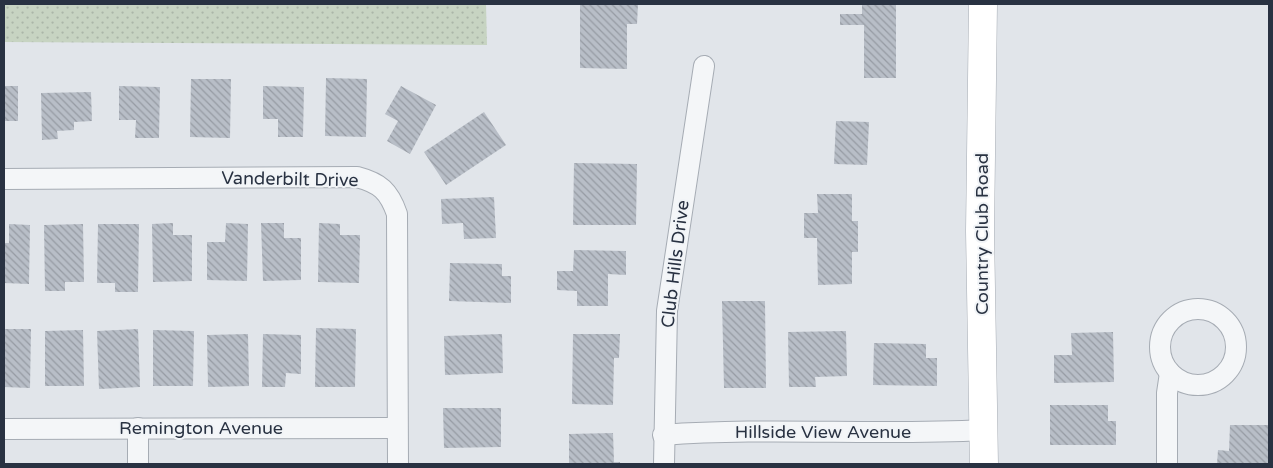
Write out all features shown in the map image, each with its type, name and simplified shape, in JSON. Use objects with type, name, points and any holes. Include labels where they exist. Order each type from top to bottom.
[{"type":"street","name":"Country Club Road","points":[[983,4],[980,231],[984,464]]},
{"type":"street","name":"Club Hills Drive","points":[[664,464],[663,435],[667,311],[704,66]]},
{"type":"street","name":"Vanderbilt Drive","points":[[4,179],[356,177],[371,181],[384,189],[392,200],[397,214],[398,464]]},
{"type":"street","points":[[1167,464],[1167,393],[1170,373]]},
{"type":"street","points":[[138,428],[138,464]]},
{"type":"street","name":"Remington Avenue","points":[[4,429],[398,428]]},
{"type":"street","name":"Hillside View Avenue","points":[[663,435],[712,432],[924,433],[983,430]]},
{"type":"green space","points":[[4,4],[486,4],[487,45],[4,42]]},
{"type":"building","points":[[580,4],[638,4],[637,24],[627,24],[627,69],[580,68]]},
{"type":"building","points":[[862,4],[896,4],[896,78],[864,78],[864,25],[840,25],[840,14],[862,14]]},
{"type":"building","points":[[326,78],[367,79],[366,137],[325,136]]},
{"type":"building","points":[[191,79],[231,79],[230,138],[190,137]]},
{"type":"building","points":[[4,86],[18,86],[18,121],[4,121]]},
{"type":"building","points":[[119,86],[160,87],[159,138],[135,138],[136,120],[119,120]]},
{"type":"building","points":[[263,86],[304,87],[303,137],[278,137],[278,119],[263,119]]},
{"type":"building","points":[[401,86],[436,105],[410,154],[387,141],[398,121],[385,114]]},
{"type":"building","points":[[91,92],[92,121],[74,122],[74,130],[57,131],[58,139],[42,140],[41,93]]},
{"type":"building","points":[[484,112],[506,145],[446,185],[424,152]]},
{"type":"building","points":[[836,121],[869,122],[867,165],[834,164]]},
{"type":"building","points":[[574,163],[637,164],[636,225],[573,225]]},
{"type":"building","points":[[817,194],[852,194],[852,221],[858,221],[858,252],[852,252],[852,284],[818,285],[817,238],[804,238],[804,213],[818,213]]},
{"type":"building","points":[[494,197],[496,238],[464,239],[463,223],[442,224],[441,199]]},
{"type":"building","points":[[173,223],[173,235],[192,235],[192,281],[153,282],[152,224]]},
{"type":"building","points":[[226,223],[248,224],[247,281],[207,280],[207,242],[225,242]]},
{"type":"building","points":[[261,223],[284,223],[284,238],[301,238],[301,280],[263,281]]},
{"type":"building","points":[[319,223],[340,224],[340,235],[360,235],[359,283],[318,282]]},
{"type":"building","points":[[9,224],[30,225],[29,284],[4,283],[4,243],[9,243]]},
{"type":"building","points":[[83,224],[84,282],[65,282],[65,291],[45,291],[44,225]]},
{"type":"building","points":[[98,224],[139,224],[138,292],[115,292],[115,283],[97,283]]},
{"type":"building","points":[[574,250],[626,251],[626,275],[608,274],[608,306],[577,306],[577,291],[557,290],[557,271],[573,271]]},
{"type":"building","points":[[450,263],[502,264],[502,276],[511,276],[511,303],[449,301]]},
{"type":"building","points":[[722,301],[765,301],[766,388],[724,388]]},
{"type":"building","points":[[316,328],[356,329],[355,387],[315,387]]},
{"type":"building","points":[[4,329],[31,329],[30,388],[4,387]]},
{"type":"building","points":[[138,329],[140,387],[99,389],[97,331]]},
{"type":"building","points":[[83,330],[84,386],[45,386],[45,331]]},
{"type":"building","points":[[153,330],[194,331],[193,386],[153,386]]},
{"type":"building","points":[[846,331],[847,376],[815,377],[816,387],[789,387],[788,332]]},
{"type":"building","points":[[1113,332],[1114,382],[1054,383],[1054,355],[1072,355],[1071,333]]},
{"type":"building","points":[[248,334],[249,386],[208,387],[207,335]]},
{"type":"building","points":[[263,334],[301,335],[301,374],[286,373],[285,387],[262,387]]},
{"type":"building","points":[[502,334],[503,373],[445,375],[444,336]]},
{"type":"building","points":[[573,334],[620,334],[619,358],[614,358],[613,405],[572,404]]},
{"type":"building","points":[[874,343],[926,344],[926,358],[937,358],[937,386],[873,385]]},
{"type":"building","points":[[1050,405],[1108,405],[1108,421],[1116,421],[1116,445],[1050,445]]},
{"type":"building","points":[[443,408],[501,408],[501,447],[444,448]]},
{"type":"building","points":[[1230,425],[1269,425],[1269,464],[1217,464],[1218,450],[1229,451]]},
{"type":"building","points":[[613,433],[614,462],[620,462],[620,464],[569,464],[569,434]]}]
